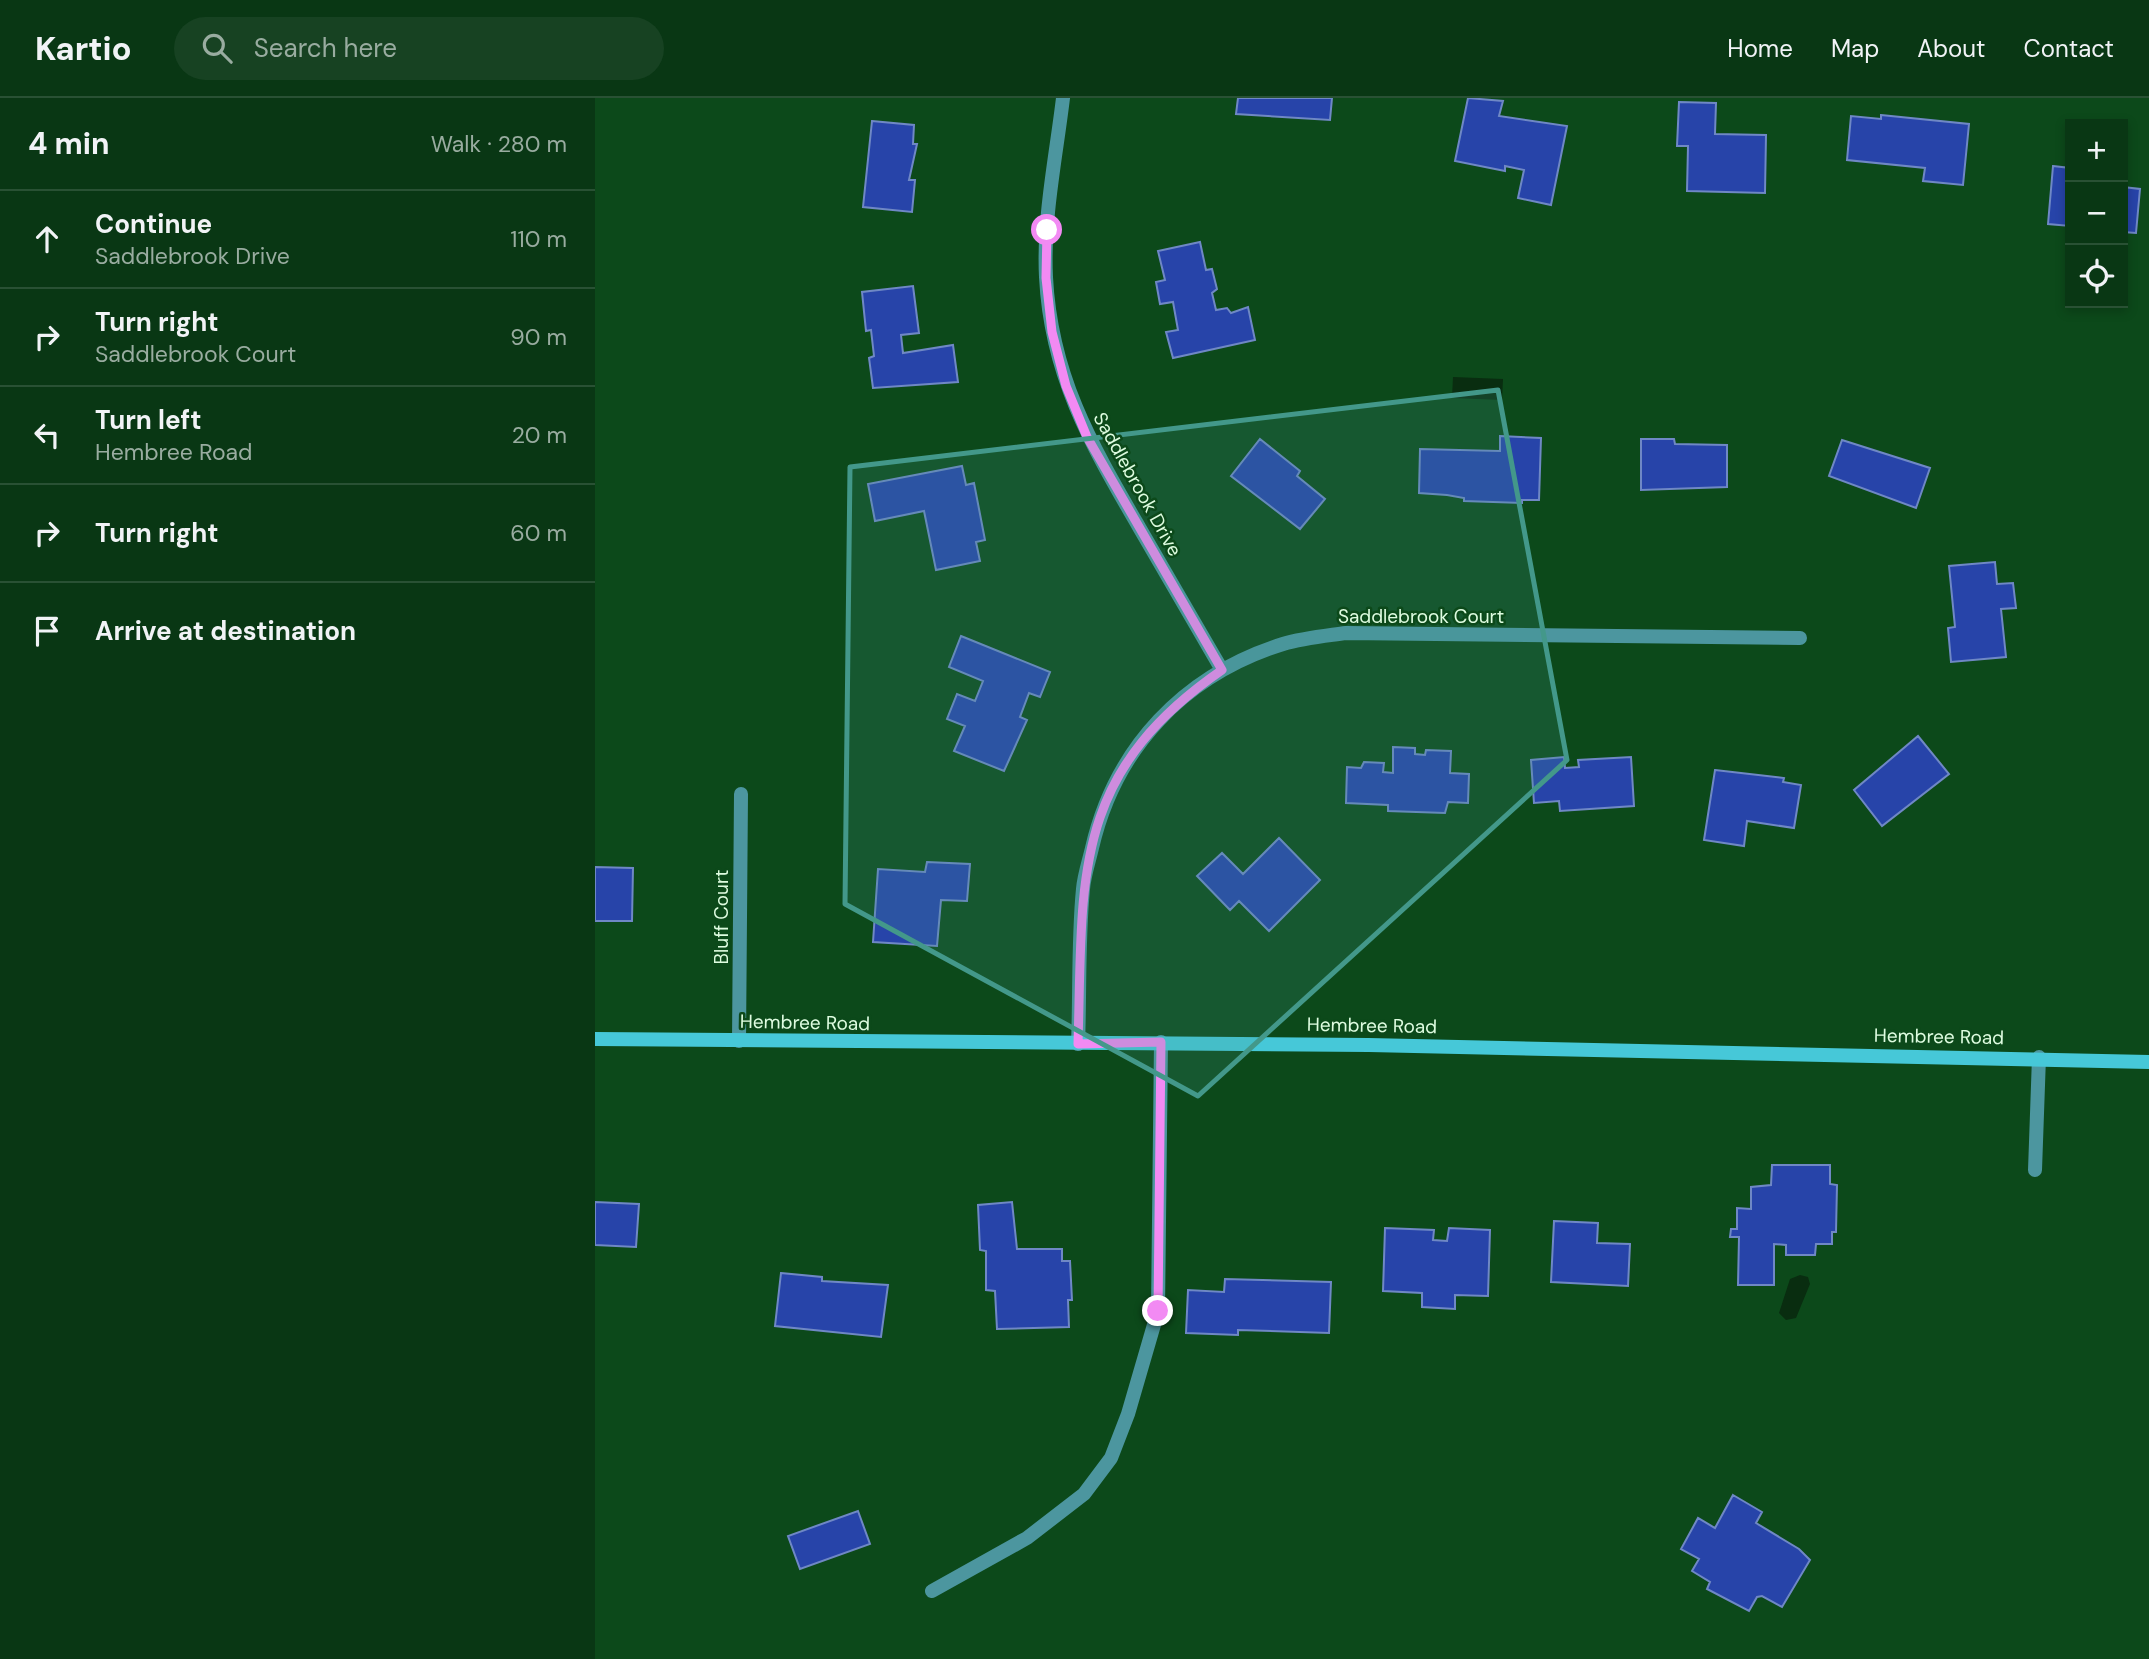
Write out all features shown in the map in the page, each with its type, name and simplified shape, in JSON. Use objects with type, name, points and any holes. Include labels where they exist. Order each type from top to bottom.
[{"type":"street","name":"Saddlebrook Drive","points":[[1063,98],[1047,230],[1046,278],[1052,332],[1066,386],[1087,437],[1222,670]]},
{"type":"street","name":"Saddlebrook Court","points":[[1078,1044],[1083,887],[1100,811],[1122,768],[1150,728],[1185,695],[1222,670],[1283,644],[1346,633],[1800,638]]},
{"type":"street","name":"Bluff Court","points":[[739,1041],[741,794]]},
{"type":"street","name":"Hembree Road","points":[[595,1039],[1078,1044],[1161,1042],[2149,1062]]},
{"type":"street","points":[[932,1591],[1027,1538],[1084,1494],[1111,1458],[1128,1413],[1158,1311],[1161,1042]]},
{"type":"street","points":[[2035,1170],[2039,1058]]},
{"type":"highlighted area","points":[[1498,390],[1567,760],[1198,1096],[845,904],[850,467]]},
{"type":"shaded area","points":[[1453,377],[1503,379],[1502,400],[1452,398]]},
{"type":"shaded area","points":[[1800,1275],[1808,1277],[1810,1284],[1796,1318],[1786,1320],[1779,1313],[1790,1279]]},
{"type":"building","points":[[1238,98],[1332,98],[1330,120],[1236,114]]},
{"type":"building","points":[[1468,98],[1503,101],[1499,116],[1567,126],[1551,205],[1518,198],[1524,170],[1505,166],[1505,171],[1455,161]]},
{"type":"building","points":[[1679,102],[1716,103],[1715,134],[1766,135],[1765,193],[1687,191],[1688,146],[1677,146]]},
{"type":"building","points":[[1881,115],[1969,124],[1963,185],[1923,181],[1925,168],[1847,160],[1851,116],[1881,119]]},
{"type":"building","points":[[872,121],[914,125],[913,144],[917,144],[909,180],[915,180],[912,212],[863,207]]},
{"type":"building","points":[[2053,166],[2065,167],[2065,226],[2048,224]]},
{"type":"building","points":[[2128,188],[2140,189],[2136,233],[2128,232]]},
{"type":"building","points":[[1200,242],[1206,270],[1212,269],[1217,289],[1212,293],[1216,310],[1227,308],[1231,313],[1248,307],[1255,340],[1173,358],[1166,332],[1178,330],[1173,302],[1160,304],[1156,282],[1165,280],[1158,251]]},
{"type":"building","points":[[913,286],[919,333],[901,335],[903,353],[953,345],[958,382],[873,388],[869,358],[874,356],[871,330],[866,331],[862,292]]},
{"type":"building","points":[[1500,436],[1541,438],[1539,500],[1522,500],[1522,503],[1464,501],[1464,498],[1419,493],[1420,449],[1500,451]]},
{"type":"building","points":[[1260,439],[1300,471],[1297,476],[1325,499],[1300,529],[1231,476]]},
{"type":"building","points":[[1641,439],[1674,439],[1675,444],[1727,445],[1727,487],[1641,490]]},
{"type":"building","points":[[1842,440],[1930,468],[1916,508],[1829,476]]},
{"type":"building","points":[[962,466],[966,485],[974,483],[985,540],[976,542],[980,561],[936,570],[924,511],[875,521],[868,484]]},
{"type":"building","points":[[1995,562],[1997,584],[2013,583],[2016,608],[2001,609],[2006,657],[1951,662],[1948,628],[1955,627],[1949,566]]},
{"type":"building","points":[[961,636],[1050,672],[1040,697],[1029,693],[1020,717],[1027,720],[1004,771],[954,751],[965,726],[947,719],[957,694],[975,701],[983,681],[949,667]]},
{"type":"building","points":[[1918,736],[1949,774],[1882,826],[1854,790]]},
{"type":"building","points":[[1393,747],[1415,748],[1415,754],[1425,755],[1426,750],[1451,751],[1450,773],[1469,774],[1468,803],[1448,802],[1445,813],[1388,811],[1388,805],[1346,803],[1347,767],[1361,768],[1364,762],[1384,763],[1383,772],[1393,773]]},
{"type":"building","points":[[1564,757],[1565,768],[1579,767],[1578,760],[1631,757],[1634,806],[1560,811],[1559,801],[1534,803],[1531,760]]},
{"type":"building","points":[[1715,770],[1784,778],[1783,782],[1801,785],[1794,828],[1747,821],[1744,846],[1704,840]]},
{"type":"building","points":[[1279,838],[1320,880],[1269,931],[1239,901],[1230,910],[1197,876],[1222,853],[1243,874]]},
{"type":"building","points":[[927,862],[970,864],[967,901],[941,900],[937,946],[873,942],[878,869],[925,872]]},
{"type":"building","points":[[595,867],[633,868],[632,921],[595,921]]},
{"type":"building","points":[[1772,1165],[1830,1165],[1830,1184],[1837,1185],[1836,1232],[1832,1232],[1832,1244],[1816,1244],[1815,1255],[1786,1255],[1786,1245],[1774,1244],[1774,1285],[1738,1285],[1739,1237],[1730,1237],[1731,1229],[1737,1229],[1737,1208],[1751,1209],[1751,1187],[1771,1185]]},
{"type":"building","points":[[595,1202],[639,1204],[636,1247],[595,1245]]},
{"type":"building","points":[[1012,1202],[1017,1249],[1062,1249],[1062,1261],[1070,1261],[1072,1300],[1068,1300],[1069,1327],[997,1329],[995,1291],[986,1290],[986,1251],[980,1250],[978,1205]]},
{"type":"building","points":[[1554,1221],[1598,1223],[1597,1243],[1630,1244],[1628,1286],[1551,1282]]},
{"type":"building","points":[[1385,1228],[1434,1230],[1433,1240],[1447,1241],[1449,1228],[1490,1230],[1488,1296],[1455,1295],[1455,1309],[1422,1307],[1422,1293],[1383,1291]]},
{"type":"building","points":[[781,1273],[822,1277],[822,1281],[888,1285],[881,1337],[775,1326]]},
{"type":"building","points":[[1225,1279],[1331,1282],[1329,1333],[1238,1330],[1238,1335],[1186,1333],[1188,1290],[1224,1292]]},
{"type":"building","points":[[1733,1495],[1762,1512],[1756,1523],[1799,1549],[1810,1560],[1782,1607],[1762,1596],[1757,1597],[1749,1611],[1707,1589],[1710,1582],[1692,1571],[1699,1559],[1681,1549],[1698,1518],[1715,1528]]},
{"type":"building","points":[[858,1511],[870,1544],[800,1569],[788,1536]]},
{"type":"route","points":[[1047,230],[1046,278],[1052,332],[1066,386],[1087,437],[1222,670],[1185,695],[1150,728],[1122,768],[1100,811],[1083,887],[1078,1044],[1161,1042],[1158,1311]]}]
